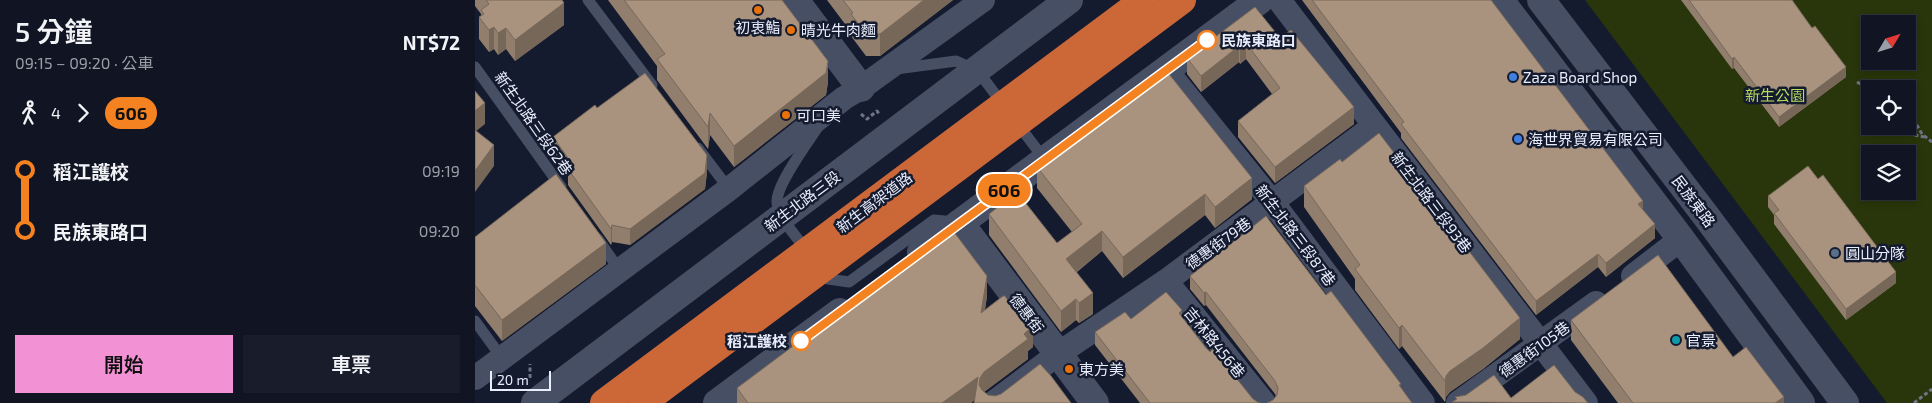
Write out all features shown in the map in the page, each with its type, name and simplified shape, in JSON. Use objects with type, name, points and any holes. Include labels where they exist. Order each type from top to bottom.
[{"type":"highway","points":[[604,403],[687,324],[781,257],[1119,0]]},
{"type":"highway","name":"新生高架道路","points":[[604,403],[1144,0]]},
{"type":"highway","name":"新生高架道路","points":[[642,403],[1182,0]]},
{"type":"street","points":[[795,0],[861,88]]},
{"type":"street","name":"新生北路三段","points":[[532,393],[782,216],[978,71],[1069,0]]},
{"type":"street","points":[[721,402],[1261,0]]},
{"type":"street","name":"新生北路三段93巷","points":[[1279,0],[1585,403]]},
{"type":"street","points":[[1500,0],[1681,239],[1801,403]]},
{"type":"street","name":"民族東路","points":[[1541,0],[1706,216],[1845,403]]},
{"type":"street","points":[[475,378],[729,189],[831,107],[861,88],[979,1]]},
{"type":"street","name":"新生北路三段87巷","points":[[1166,70],[1273,203],[1423,403]]},
{"type":"street","name":"德惠街79巷","points":[[993,403],[1058,354],[1166,281],[1374,126]]},
{"type":"street","name":"德惠街","points":[[960,223],[1095,403]]},
{"type":"street","name":"德惠街105巷","points":[[1458,403],[1541,345],[1681,239]]},
{"type":"street","name":"吉林路456巷","points":[[1166,281],[1264,403]]},
{"type":"lane","points":[[588,0],[658,94]]},
{"type":"lane","points":[[884,70],[956,61],[978,71],[1045,160]]},
{"type":"lane","name":"新生北路三段62巷","points":[[475,66],[569,199]]},
{"type":"lane","points":[[831,107],[785,177],[777,200],[782,216],[828,279],[849,282],[934,220],[960,223]]},
{"type":"lane","points":[[693,142],[729,189]]},
{"type":"lane","points":[[592,231],[620,271]]},
{"type":"lane","points":[[475,321],[502,358]]},
{"type":"path","points":[[1857,82],[1861,85]]},
{"type":"path","points":[[1916,123],[1924,137]]},
{"type":"path","points":[[1915,135],[1924,137],[1932,142]]},
{"type":"path","points":[[530,362],[532,393]]},
{"type":"path","points":[[1914,403],[1932,390]]},
{"type":"green space","name":"新生公園","points":[[1585,0],[1932,0],[1932,403],[1887,403]]},
{"type":"building","points":[[486,0],[562,0],[564,3],[515,40],[506,28],[498,33],[494,27],[489,30],[479,17],[484,14],[481,10],[489,4]]},
{"type":"building","points":[[624,0],[782,0],[828,61],[826,73],[734,146],[710,113],[708,127],[657,59],[665,54]]},
{"type":"building","points":[[843,0],[924,0],[880,34],[866,34]]},
{"type":"building","points":[[1312,0],[1491,0],[1643,201],[1638,204],[1655,224],[1606,263],[1598,254],[1536,301],[1401,124],[1404,122]]},
{"type":"building","points":[[1689,0],[1792,0],[1812,28],[1815,26],[1846,67],[1779,117],[1734,57],[1732,59]]},
{"type":"building","points":[[1255,7],[1280,38],[1291,30],[1354,107],[1275,167],[1238,121],[1280,88],[1246,43],[1240,48],[1239,46],[1201,76],[1187,58]]},
{"type":"building","points":[[1165,69],[1252,178],[1215,207],[1205,194],[1123,257],[1102,231],[1066,259],[1093,293],[1079,303],[1076,299],[1061,311],[989,214],[1017,192],[1057,243],[1082,224],[1037,167]]},
{"type":"building","points":[[645,73],[707,155],[705,173],[630,229],[612,225],[611,229],[568,169],[573,165],[553,137],[595,105],[597,108]]},
{"type":"building","points":[[475,91],[485,103],[475,111]]},
{"type":"building","points":[[475,130],[494,145],[475,171]]},
{"type":"building","points":[[1379,133],[1520,318],[1483,348],[1450,371],[1445,381],[1402,325],[1399,328],[1355,269],[1360,265],[1304,186],[1340,159],[1342,162]]},
{"type":"building","name":"圓山分隊","points":[[1808,166],[1818,179],[1823,175],[1896,272],[1846,309],[1774,213],[1779,210],[1768,196]]},
{"type":"building","points":[[556,174],[606,243],[502,320],[475,285],[475,237]]},
{"type":"building","points":[[1266,216],[1326,295],[1331,291],[1401,384],[1399,385],[1412,403],[1267,403],[1277,395],[1278,388],[1275,381],[1206,292],[1204,293],[1190,276]]},
{"type":"building","points":[[951,228],[987,276],[981,313],[1005,296],[1009,302],[1013,299],[1033,326],[1024,334],[1028,339],[984,372],[980,378],[979,385],[982,390],[988,395],[995,396],[1001,394],[1040,364],[1071,403],[974,403],[978,377],[942,403],[748,403],[737,388]]},
{"type":"building","points":[[1658,255],[1733,357],[1746,347],[1784,397],[1775,403],[1633,403],[1571,320]]},
{"type":"building","points":[[1166,292],[1182,310],[1179,313],[1206,348],[1210,352],[1213,349],[1253,399],[1259,403],[1150,403],[1095,332],[1125,312],[1131,319]]},
{"type":"building","points":[[1554,365],[1575,392],[1588,403],[1452,402],[1457,399],[1455,397],[1466,395],[1494,375],[1511,398]]},
{"type":"bus line","name":"606","points":[[801,341],[1207,40]]},
{"type":"place","name":"初衷鮨","points":[[758,10]]},
{"type":"place","name":"晴光牛肉麵","points":[[791,30]]},
{"type":"place","name":"民族東路口","points":[[1207,40]]},
{"type":"place","name":"Zaza Board Shop","points":[[1513,77]]},
{"type":"place","name":"可口美","points":[[786,115]]},
{"type":"place","name":"海世界貿易有限公司","points":[[1518,139]]},
{"type":"place","name":"圓山分隊","points":[[1835,253]]},
{"type":"place","name":"官景","points":[[1676,340]]},
{"type":"place","name":"稻江護校","points":[[801,341]]},
{"type":"place","name":"東方美","points":[[1069,369]]}]
